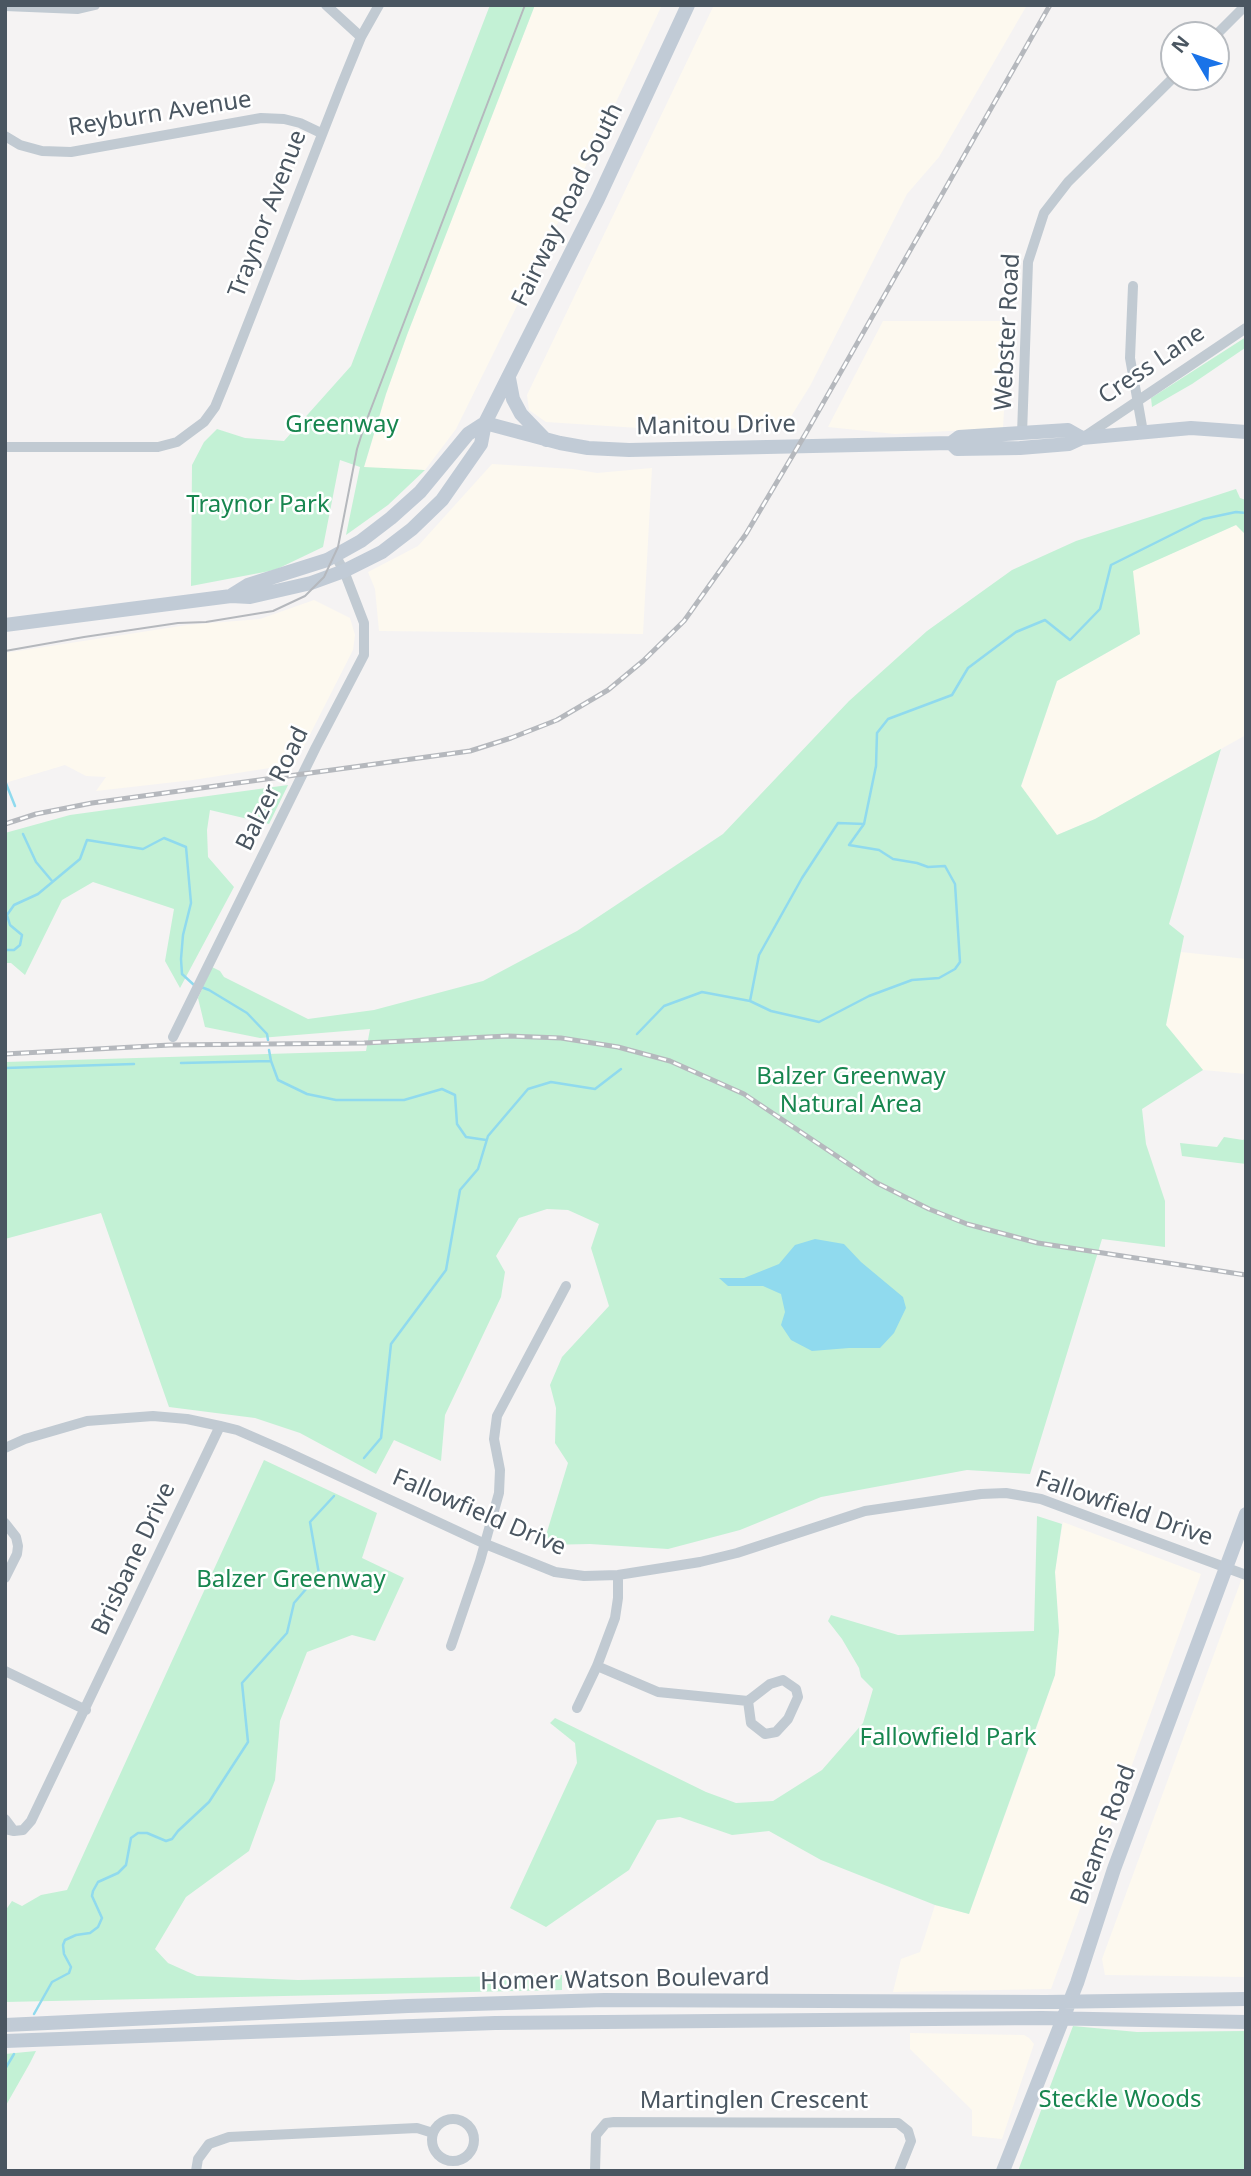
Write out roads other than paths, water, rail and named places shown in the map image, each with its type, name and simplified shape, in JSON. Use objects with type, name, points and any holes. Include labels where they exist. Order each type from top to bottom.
[{"type":"main road","name":"Fairway Road South","points":[[485,423],[597,199],[688,5]]},
{"type":"main road","points":[[509,378],[513,400],[521,414],[547,441]]},
{"type":"main road","points":[[231,596],[248,585],[327,560],[361,541],[391,519],[420,492],[468,434],[485,423]]},
{"type":"main road","points":[[5,625],[231,596],[250,597],[311,583],[344,571],[382,552],[412,529],[442,500],[481,444],[485,423]]},
{"type":"main road","name":"Manitou Drive","points":[[485,423],[547,441],[588,448],[629,450],[951,443],[959,437],[1068,430],[1082,438]]},
{"type":"main road","name":"Manitou Drive","points":[[951,443],[957,449],[1020,448],[1069,444],[1082,438],[1191,428],[1222,428],[1246,432]]},
{"type":"main road","name":"Bleams Road","points":[[1003,2171],[1069,2001],[1114,1869],[1246,1514]]},
{"type":"main road","name":"Homer Watson Boulevard","points":[[5,2025],[408,2006],[604,2000],[1246,2000]]},
{"type":"main road","name":"Homer Watson Boulevard","points":[[5,2041],[495,2023],[1062,2018],[1246,2022]]},
{"type":"street","points":[[5,6],[78,9],[95,5]]},
{"type":"street","points":[[326,5],[361,37]]},
{"type":"street","name":"Traynor Avenue","points":[[5,447],[158,447],[177,442],[204,422],[215,407],[321,133],[361,37],[379,5]]},
{"type":"street","points":[[1230,21],[1246,5]]},
{"type":"street","name":"Webster Road","points":[[1022,434],[1028,262],[1044,213],[1068,182],[1160,91]]},
{"type":"street","name":"Reyburn Avenue","points":[[5,135],[20,145],[42,151],[71,152],[261,118],[284,119],[321,133]]},
{"type":"street","points":[[1133,286],[1130,359],[1143,432]]},
{"type":"street","name":"Cress Lane","points":[[1082,438],[1246,328]]},
{"type":"street","name":"Balzer Road","points":[[173,1037],[364,655],[364,623],[335,555]]},
{"type":"street","points":[[451,1646],[480,1561],[500,1484],[494,1439],[496,1416],[566,1286]]},
{"type":"street","name":"Fallowfield Drive","points":[[5,1448],[25,1439],[88,1421],[153,1416],[220,1426],[237,1430],[283,1450],[484,1543],[555,1572],[584,1576],[618,1575],[700,1562],[737,1553],[864,1511],[981,1494],[1006,1493],[1041,1499],[1246,1575]]},
{"type":"street","name":"Brisbane Drive","points":[[10,1830],[23,1830],[31,1821],[220,1426]]},
{"type":"street","points":[[5,1523],[16,1538],[18,1546],[5,1578]]},
{"type":"street","points":[[577,1708],[615,1618],[618,1575]]},
{"type":"street","points":[[597,1666],[658,1692],[748,1701],[770,1684],[782,1681],[796,1689],[798,1697],[796,1705],[782,1726],[776,1732],[765,1734],[751,1723],[748,1701]]},
{"type":"street","points":[[5,1671],[86,1710]]},
{"type":"street","points":[[5,1819],[10,1830]]},
{"type":"street","points":[[459,2120],[470,2128],[473,2148],[457,2161],[443,2160],[433,2149],[433,2133],[444,2121],[459,2120]]},
{"type":"street","name":"Martinglen Crescent","points":[[595,2171],[598,2130],[606,2123],[628,2122],[898,2123],[908,2130],[911,2137],[900,2171]]},
{"type":"street","points":[[196,2171],[198,2159],[209,2144],[229,2137],[417,2128],[433,2133]]},
{"type":"water","points":[[815,1239],[844,1244],[903,1297],[906,1308],[894,1333],[880,1348],[812,1351],[791,1340],[781,1325],[785,1312],[781,1294],[763,1286],[728,1286],[719,1278],[744,1278],[779,1264],[795,1245]]},
{"type":"waterway","points":[[637,1034],[664,1006],[702,992],[750,1001],[771,1011],[819,1022],[869,996],[912,980],[939,978],[955,969],[960,962],[955,884],[945,866],[928,867],[893,859],[879,850],[849,845],[864,824],[876,766],[877,733],[888,719],[952,695],[968,668],[1016,632],[1045,620],[1070,640],[1100,609],[1111,565],[1203,519],[1236,512],[1246,513]]},
{"type":"waterway","points":[[5,781],[15,806]]},
{"type":"waterway","points":[[750,1001],[759,955],[802,878],[838,823],[864,824]]},
{"type":"waterway","points":[[23,834],[36,862],[52,881]]},
{"type":"waterway","points":[[5,950],[14,950],[20,945],[22,935],[10,925],[7,915],[14,905],[38,894],[80,859],[87,840],[143,849],[164,838],[186,847],[191,903],[183,935],[181,959],[182,974],[194,985]]},
{"type":"waterway","points":[[201,987],[247,1013],[267,1034],[268,1040]]},
{"type":"waterway","points":[[269,1050],[278,1080],[307,1094],[336,1100],[404,1100],[442,1089],[455,1095],[457,1124],[466,1137],[486,1140]]},
{"type":"waterway","points":[[181,1063],[271,1061]]},
{"type":"waterway","points":[[5,1068],[134,1064]]},
{"type":"waterway","points":[[364,1458],[381,1438],[391,1344],[446,1270],[460,1190],[478,1169],[488,1136],[528,1089],[551,1082],[595,1089],[621,1069]]},
{"type":"waterway","points":[[34,2014],[52,1982],[69,1973],[71,1967],[64,1954],[65,1940],[90,1933],[98,1927],[102,1918],[92,1896],[93,1891],[98,1882],[118,1873],[126,1865],[131,1838],[138,1833],[147,1833],[166,1841],[172,1839],[209,1802],[248,1742],[242,1683],[287,1633],[294,1603],[319,1574],[310,1522],[334,1496]]},
{"type":"waterway","points":[[5,2069],[14,2054]]},
{"type":"tram line","points":[[5,651],[84,637],[273,611],[305,596],[324,577],[338,547],[357,449],[364,427],[525,5]]},
{"type":"railway","points":[[5,824],[36,814],[92,803],[470,751],[557,720],[608,690],[684,621],[746,534],[1050,5]]},
{"type":"railway","points":[[5,1054],[170,1045],[364,1043],[508,1036],[561,1038],[618,1047],[670,1061],[744,1094],[877,1183],[929,1209],[967,1224],[1038,1243],[1246,1275]]},
{"type":"park label","name":"Greenway","points":[[342,425]]},
{"type":"park label","name":"Traynor Park","points":[[258,505]]},
{"type":"park label","name":"Balzer Greenway Natural Area","points":[[851,1091]]},
{"type":"park label","name":"Balzer Greenway","points":[[291,1580]]},
{"type":"park label","name":"Fallowfield Park","points":[[948,1738]]},
{"type":"park label","name":"Steckle Woods","points":[[1120,2100]]}]
